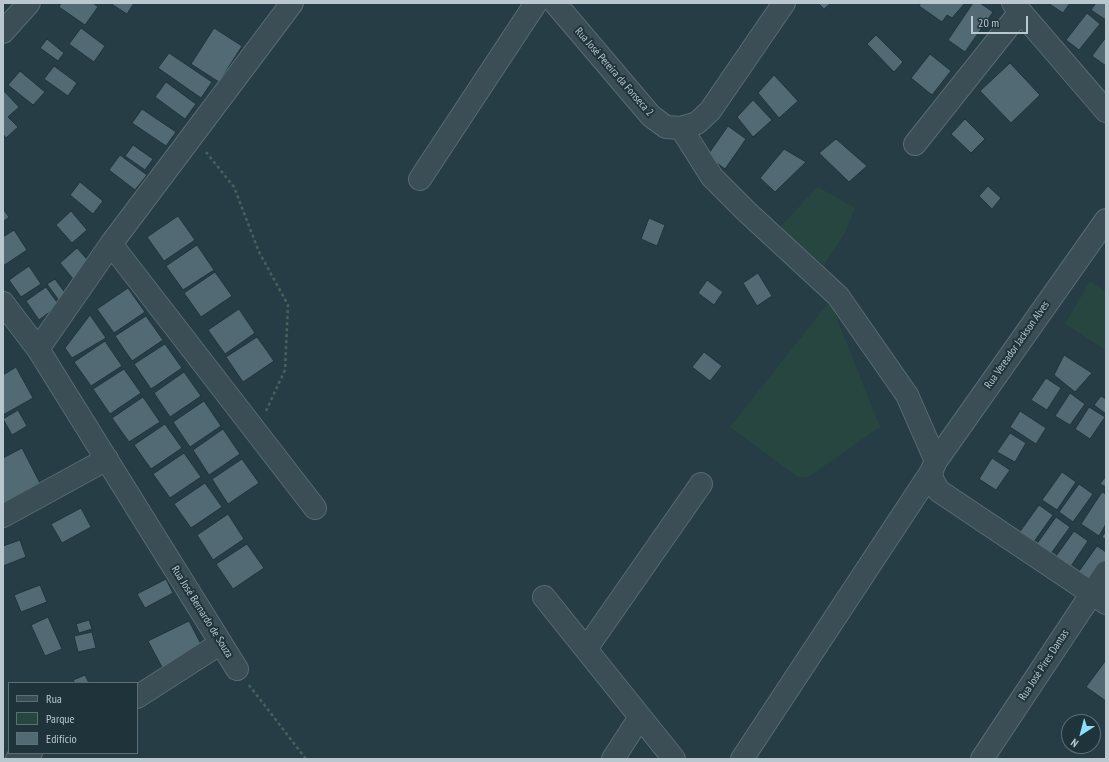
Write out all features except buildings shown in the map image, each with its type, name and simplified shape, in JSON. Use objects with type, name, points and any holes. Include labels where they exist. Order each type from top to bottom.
[{"type":"street","points":[[3,32],[29,3]]},
{"type":"street","points":[[38,349],[111,244],[192,134],[292,3]]},
{"type":"street","points":[[420,179],[536,3]]},
{"type":"street","name":"Rua José Pereira da Fonseca 2","points":[[555,3],[651,116],[666,127],[681,128]]},
{"type":"street","points":[[784,3],[710,111],[696,123],[681,128],[712,177],[747,212],[838,296],[907,395],[933,466],[933,481],[939,492],[1099,597]]},
{"type":"street","points":[[915,144],[1016,7],[1106,111]]},
{"type":"street","name":"Rua Vereador Jackson Alves","points":[[742,759],[933,466],[1106,220]]},
{"type":"street","points":[[111,244],[315,508]]},
{"type":"street","name":"Rua José Bernardo de Souza","points":[[3,303],[38,349],[237,669]]},
{"type":"street","points":[[3,516],[107,459]]},
{"type":"street","points":[[586,649],[701,484]]},
{"type":"street","name":"Rua José Pires Dantas","points":[[982,759],[1099,597],[1106,572]]},
{"type":"street","points":[[544,597],[674,759]]},
{"type":"street","points":[[138,696],[221,643]]},
{"type":"street","points":[[613,759],[640,717]]},
{"type":"street","points":[[17,759],[29,754]]},
{"type":"path","points":[[192,134],[234,186],[259,252],[288,305],[285,370],[256,432]]},
{"type":"path","name":"Rua José Bernardo de Souza","points":[[237,669],[306,759]]},
{"type":"green space","points":[[818,187],[855,208],[845,233],[824,265],[779,228]]},
{"type":"green space","points":[[1090,281],[1106,291],[1106,350],[1065,324]]},
{"type":"green space","points":[[830,301],[880,427],[808,477],[798,477],[730,427]]}]
